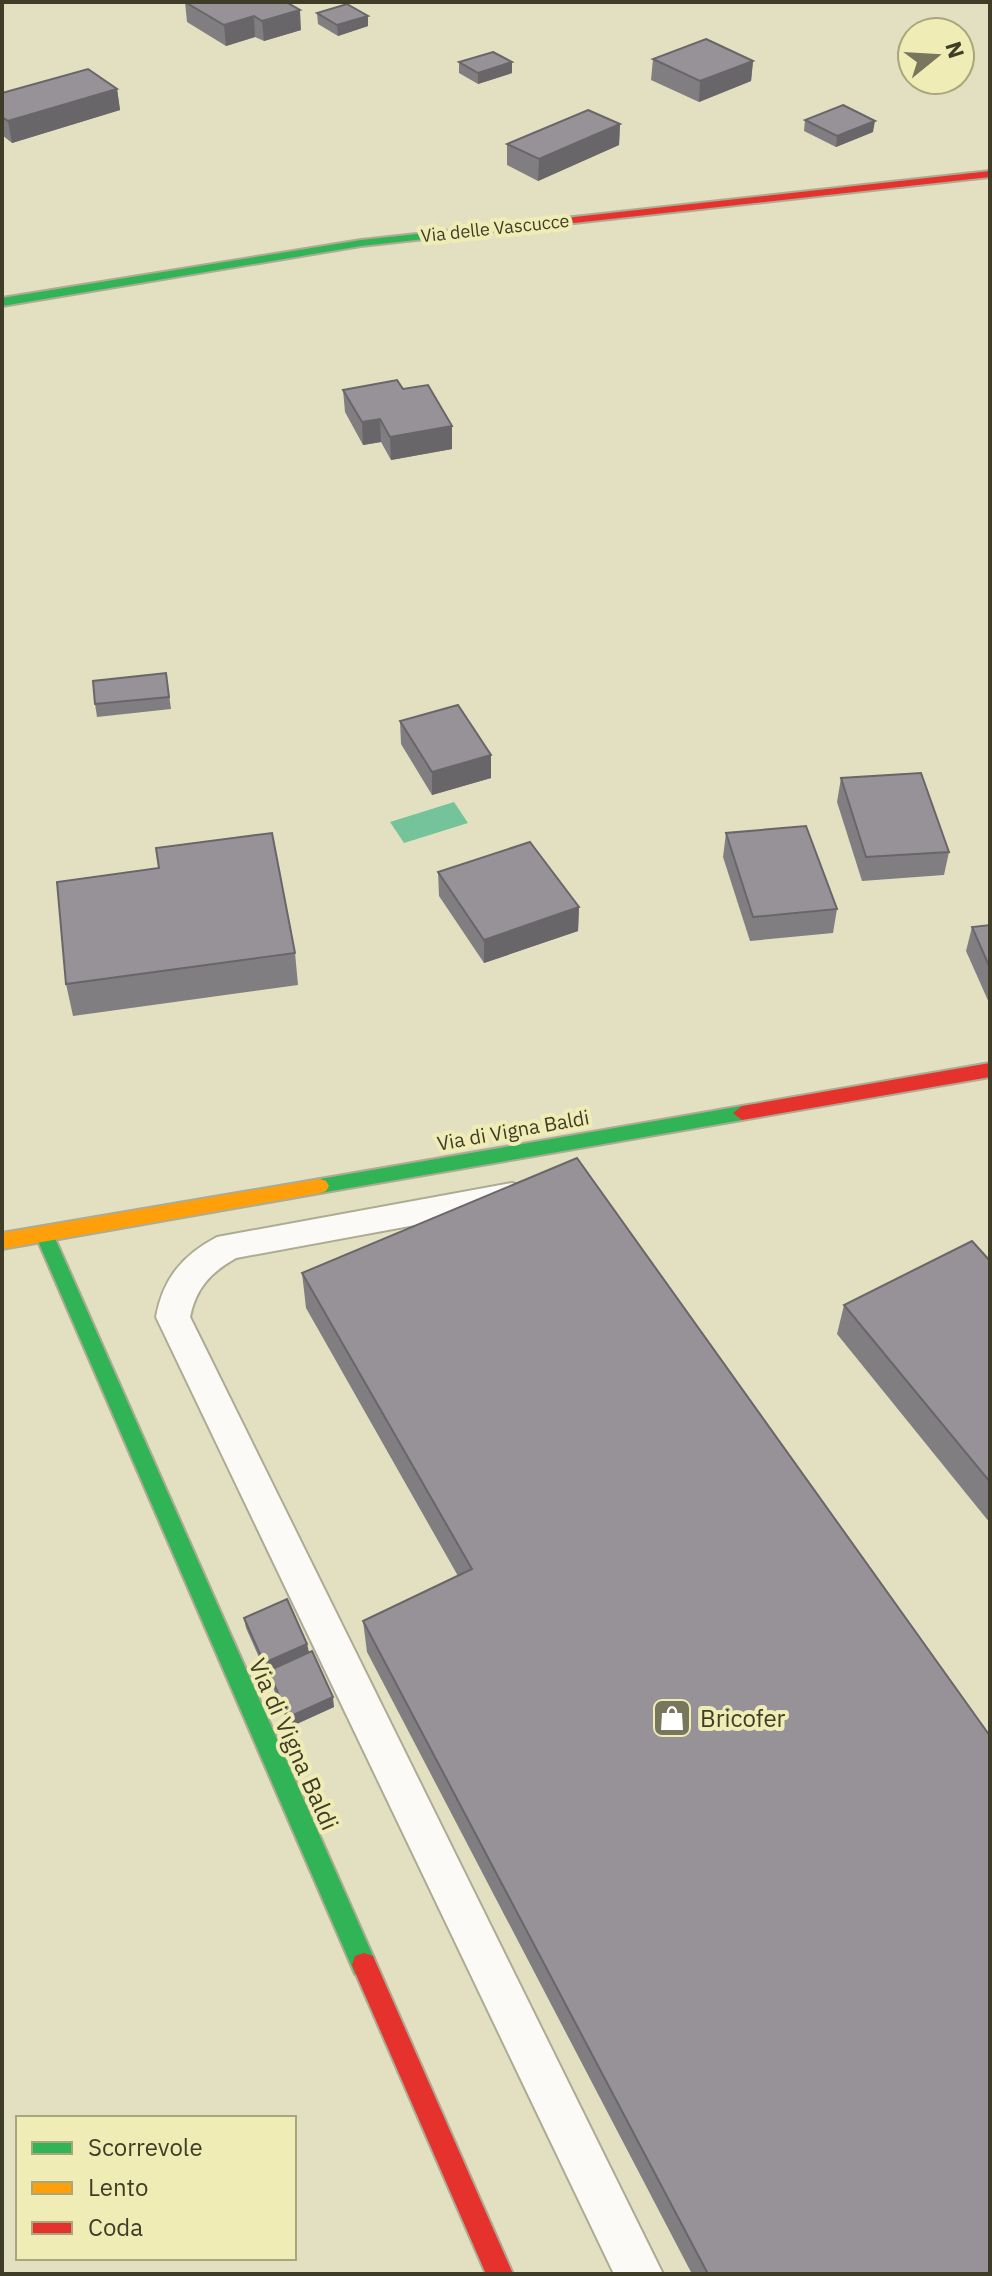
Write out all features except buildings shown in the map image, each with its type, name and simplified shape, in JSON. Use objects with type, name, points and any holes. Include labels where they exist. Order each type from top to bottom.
[{"type":"street","name":"Via delle Vascucce","points":[[2,302],[337,246],[990,174]]},
{"type":"street","name":"Via di Vigna Baldi","points":[[2,1241],[990,1070]]},
{"type":"street","name":"Via di Vigna Baldi","points":[[44,1234],[500,2274]]},
{"type":"lane","points":[[551,1189],[229,1246],[204,1259],[187,1275],[176,1295],[173,1317],[179,1335],[639,2274]]},
{"type":"shaded area","points":[[454,802],[468,823],[404,843],[390,822]]},
{"type":"traffic: fast","points":[[2,302],[361,243],[574,220]]},
{"type":"traffic: fast","points":[[320,1186],[742,1113]]},
{"type":"traffic: fast","points":[[44,1234],[364,1965]]},
{"type":"traffic: slow","points":[[2,1241],[320,1186]]},
{"type":"traffic: jam","points":[[574,220],[990,174]]},
{"type":"traffic: jam","points":[[742,1113],[990,1070]]},
{"type":"traffic: jam","points":[[364,1965],[500,2274]]},
{"type":"place","name":"Bricofer","points":[[672,1718]]}]
